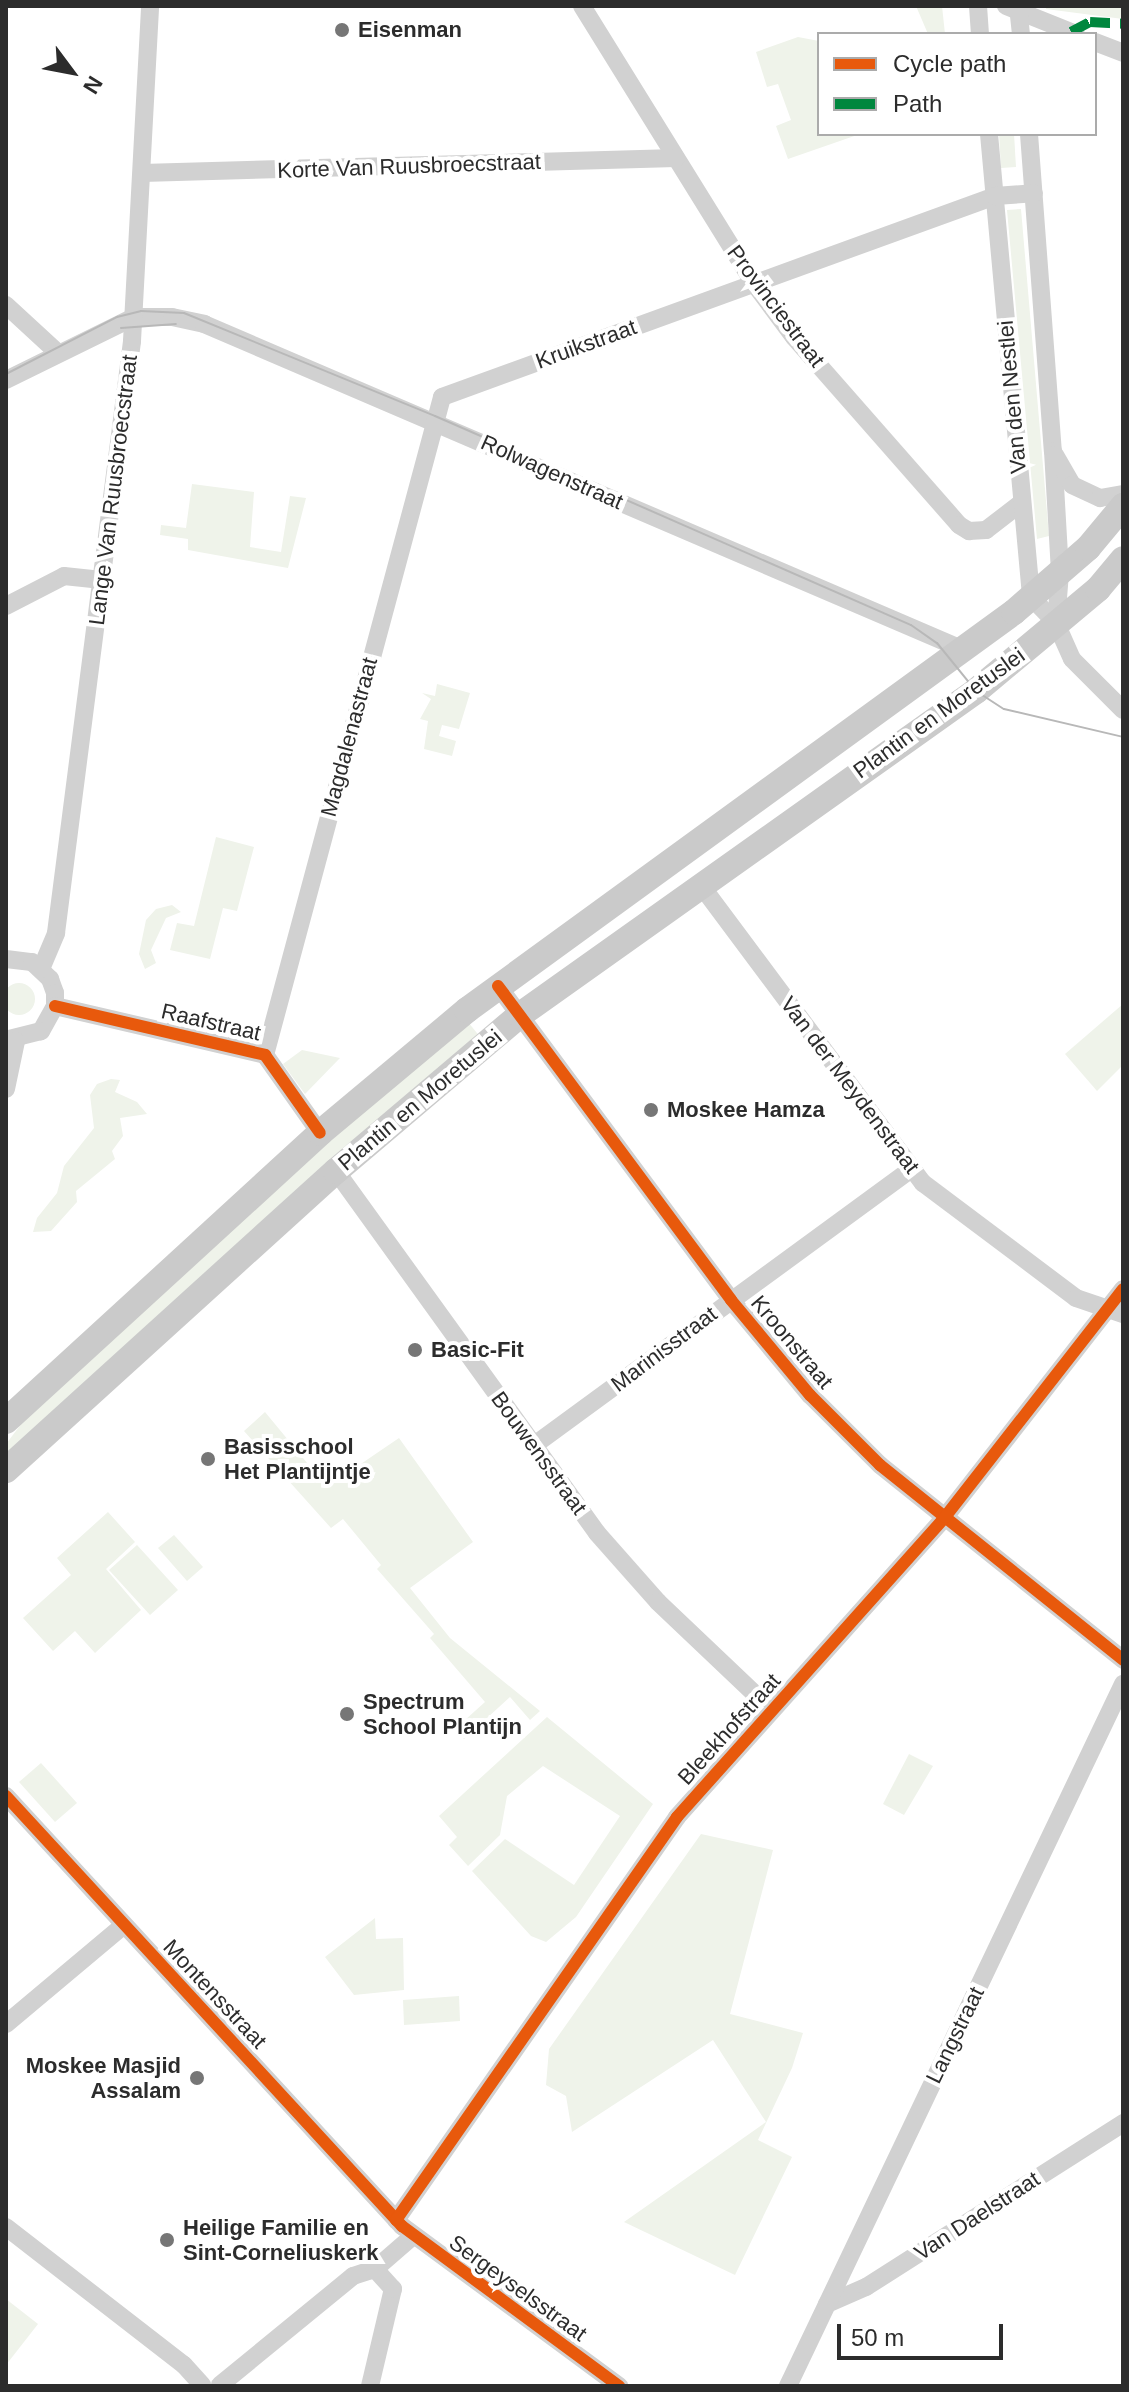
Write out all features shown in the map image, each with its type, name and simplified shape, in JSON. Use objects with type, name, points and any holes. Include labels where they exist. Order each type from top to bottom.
[{"type":"main road","name":"Plantin en Moretuslei","points":[[6,1421],[320,1133],[498,986],[964,650],[1060,573],[1123,506]]},
{"type":"main road","name":"Plantin en Moretuslei","points":[[6,1470],[336,1171],[520,1015],[700,884],[976,691],[1098,589],[1123,559]]},
{"type":"street","name":"Lange Van Ruusbroecstraat","points":[[41,969],[56,933],[134,317],[150,6]]},
{"type":"street","name":"Provinciestraat","points":[[582,6],[753,282],[794,337],[959,525],[969,531],[986,530],[1021,503]]},
{"type":"street","points":[[978,6],[980,32]]},
{"type":"street","points":[[1014,8],[1071,32]]},
{"type":"street","points":[[1014,8],[1020,32]]},
{"type":"street","points":[[1097,43],[1123,53]]},
{"type":"street","name":"Van den Nestlei","points":[[989,136],[1031,597]]},
{"type":"street","name":"Van den Nestlei","points":[[1029,136],[1060,573]]},
{"type":"street","name":"Korte Van Ruusbroecstraat","points":[[142,173],[676,158]]},
{"type":"street","points":[[995,196],[1034,193]]},
{"type":"street","name":"Kruikstraat","points":[[434,419],[442,397],[995,196]]},
{"type":"street","points":[[6,305],[58,353]]},
{"type":"street","points":[[6,380],[134,317]]},
{"type":"street","name":"Rolwagenstraat","points":[[134,317],[172,317],[208,326],[434,419],[920,634],[964,650]]},
{"type":"street","name":"Magdalenastraat","points":[[265,1055],[434,419]]},
{"type":"street","points":[[1053,451],[1072,485],[1100,498],[1123,494]]},
{"type":"street","points":[[1056,623],[1060,573]]},
{"type":"street","points":[[6,606],[64,576],[102,580]]},
{"type":"street","points":[[1031,597],[1056,623],[1072,659],[1123,710]]},
{"type":"street","name":"Van der Meydenstraat","points":[[700,884],[911,1169],[1076,1298],[1114,1312]]},
{"type":"street","points":[[6,1089],[11,1040],[41,1031],[55,1006],[50,979],[41,969],[8,955]]},
{"type":"street","name":"Kroonstraat","points":[[498,986],[731,1300],[844,1431],[1123,1660]]},
{"type":"street","name":"Raafstraat","points":[[55,1006],[265,1055],[320,1133]]},
{"type":"street","name":"Marinisstraat","points":[[533,1446],[911,1169]]},
{"type":"street","name":"Bouwensstraat","points":[[336,1171],[597,1533],[658,1602],[772,1710]]},
{"type":"street","name":"Bleekhofstraat","points":[[396,2220],[677,1817],[945,1517],[1114,1312],[1123,1289]]},
{"type":"street","name":"Langstraat","points":[[788,2386],[1123,1684]]},
{"type":"street","name":"Montensstraat","points":[[6,1796],[396,2220]]},
{"type":"street","points":[[6,2024],[124,1925]]},
{"type":"street","name":"Van Daelstraat","points":[[827,2304],[866,2287],[1123,2123]]},
{"type":"street","name":"Sergeyselsstraat","points":[[396,2220],[413,2236],[619,2386]]},
{"type":"street","points":[[6,2227],[211,2386],[353,2276],[375,2269],[413,2236]]},
{"type":"street","points":[[370,2386],[393,2289],[375,2269]]},
{"type":"shaded area","points":[[916,6],[942,6],[945,32],[927,32]]},
{"type":"shaded area","points":[[1046,6],[1123,6],[1123,19],[1046,9]]},
{"type":"shaded area","points":[[798,37],[817,41],[817,136],[854,136],[788,159],[776,126],[791,120],[778,84],[767,87],[756,52]]},
{"type":"shaded area","points":[[999,136],[1014,136],[1016,167],[1001,168]]},
{"type":"shaded area","points":[[1021,209],[1049,536],[1037,539],[1007,210]]},
{"type":"shaded area","points":[[192,484],[254,492],[250,547],[281,552],[290,496],[306,498],[288,568],[188,550],[188,539],[160,535],[161,525],[186,528]]},
{"type":"shaded area","points":[[437,684],[470,693],[459,729],[442,725],[439,736],[456,741],[452,756],[424,749],[428,721],[420,719],[431,699],[422,693],[435,696]]},
{"type":"shaded area","points":[[216,837],[254,847],[237,911],[223,908],[210,959],[170,950],[177,923],[194,926]]},
{"type":"shaded area","points":[[172,905],[181,912],[166,918],[151,950],[156,963],[145,969],[139,954],[146,920],[156,909]]},
{"type":"shaded area","points":[[19,983],[31,987],[35,999],[31,1011],[19,1015],[7,1011],[3,999],[7,987]]},
{"type":"shaded area","points":[[1123,1004],[1123,1065],[1097,1091],[1065,1054]]},
{"type":"shaded area","points":[[468,1022],[481,1038],[6,1456],[6,1444],[35,1406],[197,1256]]},
{"type":"shaded area","points":[[302,1050],[340,1058],[305,1094],[283,1064]]},
{"type":"shaded area","points":[[111,1079],[120,1080],[115,1092],[137,1102],[147,1114],[120,1118],[123,1136],[112,1151],[115,1159],[76,1191],[77,1202],[51,1231],[33,1232],[37,1218],[57,1193],[64,1166],[94,1128],[90,1095],[97,1084]]},
{"type":"shaded area","points":[[265,1412],[327,1487],[399,1438],[473,1542],[410,1588],[450,1638],[540,1711],[530,1720],[510,1697],[464,1739],[455,1729],[485,1702],[430,1638],[434,1634],[377,1569],[381,1565],[343,1519],[331,1528],[244,1431]]},
{"type":"shaded area","points":[[108,1512],[135,1542],[106,1569],[141,1610],[95,1653],[75,1631],[53,1651],[23,1618],[71,1575],[57,1558]]},
{"type":"shaded area","points":[[174,1535],[203,1567],[187,1581],[158,1548]]},
{"type":"shaded area","points":[[137,1545],[178,1590],[150,1615],[109,1570]]},
{"type":"shaded area","points":[[547,1717],[653,1804],[576,1917],[546,1942],[531,1936],[472,1871],[505,1839],[574,1885],[620,1816],[543,1766],[507,1796],[500,1835],[468,1866],[449,1845],[457,1837],[439,1816]]},
{"type":"shaded area","points":[[909,1754],[933,1766],[904,1815],[883,1804]]},
{"type":"shaded area","points":[[41,1763],[77,1803],[55,1822],[19,1782]]},
{"type":"shaded area","points":[[701,1834],[773,1850],[730,2014],[803,2033],[792,2068],[758,2140],[792,2157],[735,2275],[624,2222],[766,2122],[713,2040],[572,2132],[566,2096],[546,2085],[549,2049]]},
{"type":"shaded area","points":[[375,1918],[376,1939],[403,1938],[404,1990],[354,1995],[325,1957]]},
{"type":"shaded area","points":[[459,1996],[460,2021],[404,2025],[403,2000]]},
{"type":"shaded area","points":[[6,2299],[38,2324],[6,2365]]},
{"type":"tram line","points":[[6,374],[117,317],[141,311],[184,313],[435,416],[911,625],[937,643],[976,691],[1004,709],[1123,737]]},
{"type":"tram line","points":[[121,328],[176,324]]},
{"type":"marked path","points":[[1071,32],[1090,22],[1123,24]]},
{"type":"cycle path","points":[[498,986],[731,1300],[810,1395],[880,1465],[1123,1660]]},
{"type":"cycle path","points":[[55,1006],[265,1055],[320,1133]]},
{"type":"cycle path","points":[[396,2220],[677,1817],[945,1517],[1123,1289]]},
{"type":"cycle path","points":[[6,1796],[402,2226],[619,2386]]},
{"type":"place","name":"Eisenman","points":[[342,30]]},
{"type":"place","name":"Moskee Hamza","points":[[651,1110]]},
{"type":"place","name":"Basic-Fit","points":[[415,1350]]},
{"type":"place","name":"Basisschool Het Plantijntje","points":[[208,1459]]},
{"type":"place","name":"Spectrum School Plantijn","points":[[347,1714]]},
{"type":"place","name":"Moskee Masjid Assalam","points":[[197,2078]]},
{"type":"place","name":"Heilige Familie en Sint-Corneliuskerk","points":[[167,2240]]}]
